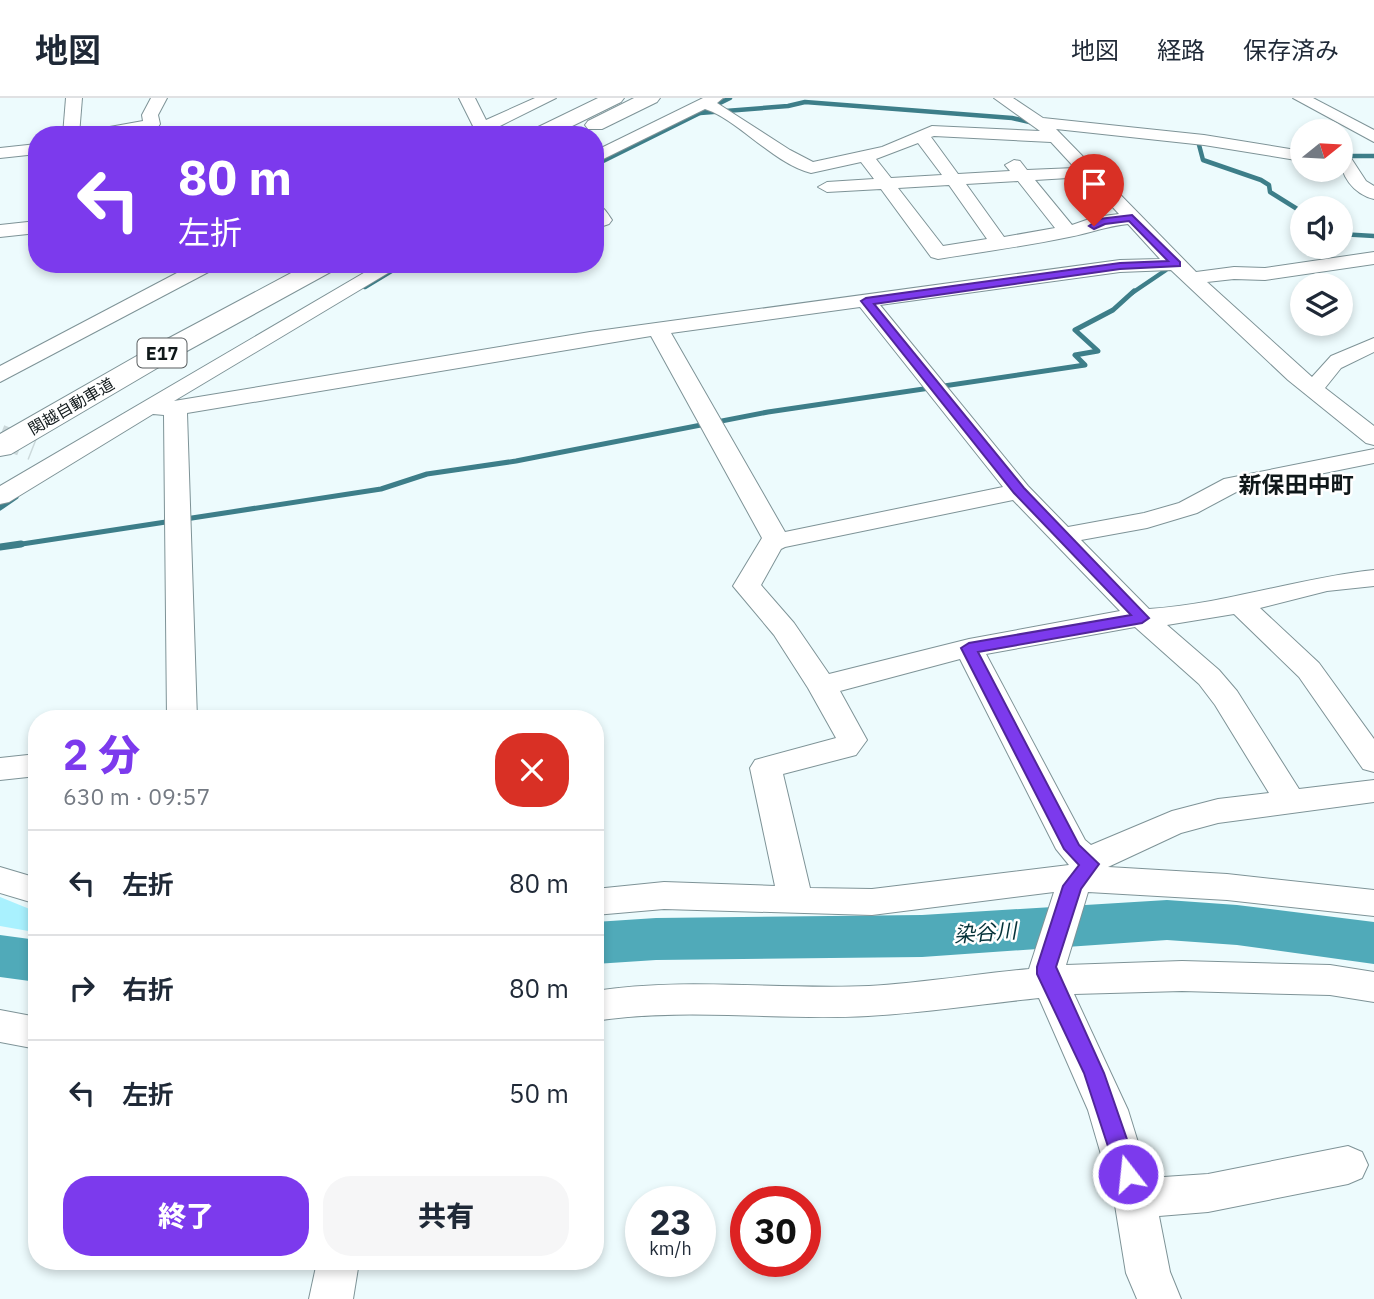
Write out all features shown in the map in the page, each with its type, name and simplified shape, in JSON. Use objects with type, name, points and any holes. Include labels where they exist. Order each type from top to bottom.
[{"type":"highway","points":[[556,126],[614,98]]},
{"type":"highway","points":[[593,126],[650,98]]},
{"type":"highway","name":"関越自動車道","points":[[0,418],[266,273]]},
{"type":"highway","name":"関越自動車道","points":[[0,447],[166,351],[310,273]]},
{"type":"street","points":[[72,126],[74,98]]},
{"type":"street","points":[[141,126],[152,124],[150,115],[159,98]]},
{"type":"street","points":[[467,98],[480,123],[486,126],[548,98]]},
{"type":"street","points":[[1002,98],[1039,122],[1056,137],[1184,271],[1310,386],[1370,432]]},
{"type":"street","points":[[1301,98],[1374,137]]},
{"type":"street","points":[[604,153],[709,101],[807,167],[820,167],[866,157],[897,148],[935,131],[1056,137]]},
{"type":"street","points":[[1039,122],[1205,140],[1290,154]]},
{"type":"street","points":[[991,134],[1068,232]]},
{"type":"street","points":[[918,137],[925,140],[999,243]]},
{"type":"street","points":[[0,153],[28,150]]},
{"type":"street","points":[[866,157],[934,252],[945,253],[1068,232],[1094,226],[1102,221],[1132,218]]},
{"type":"street","points":[[1353,159],[1364,159]]},
{"type":"street","points":[[827,187],[1089,172]]},
{"type":"street","points":[[1353,175],[1360,185],[1374,194]]},
{"type":"street","points":[[0,231],[28,228]]},
{"type":"street","points":[[146,408],[175,408],[590,338],[659,331],[683,325],[1120,266],[1265,274],[1374,258]]},
{"type":"street","points":[[0,375],[192,273]]},
{"type":"street","points":[[0,498],[146,408],[378,273]]},
{"type":"street","points":[[866,301],[1019,491],[1142,618],[1209,677],[1226,698],[1291,802]]},
{"type":"street","points":[[659,331],[777,541]]},
{"type":"street","points":[[1310,386],[1320,382],[1334,364],[1374,344]]},
{"type":"street","points":[[175,408],[182,710]]},
{"type":"street","points":[[33,449],[61,460]]},
{"type":"street","points":[[1064,535],[1147,520],[1188,508],[1233,484],[1374,456]]},
{"type":"street","points":[[795,900],[766,768],[850,744],[852,740],[822,686],[775,617],[747,586],[771,544],[777,541],[1019,491]]},
{"type":"street","points":[[822,686],[969,648],[1142,618],[1241,605],[1327,583],[1374,578]]},
{"type":"street","points":[[1241,605],[1309,670],[1374,761]]},
{"type":"street","points":[[969,648],[1073,849],[1082,872]]},
{"type":"street","points":[[0,769],[28,766]]},
{"type":"street","points":[[1158,1299],[1148,1273],[1135,1199],[1104,1098],[1046,967],[1082,872],[1099,856],[1172,823],[1230,808],[1374,791]]},
{"type":"street","points":[[604,901],[662,896],[872,902],[1063,878],[1082,872],[1374,903]]},
{"type":"street","points":[[0,880],[28,888]]},
{"type":"street","points":[[604,1005],[635,1000],[689,998],[868,1001],[1093,977],[1182,976],[1330,980],[1374,987]]},
{"type":"street","points":[[0,1026],[28,1031]]},
{"type":"street","points":[[1135,1199],[1208,1193],[1348,1165]]},
{"type":"street","points":[[331,1299],[336,1270]]},
{"type":"shaded area","points":[[0,897],[28,908],[28,931],[0,926]]},
{"type":"waterway","points":[[604,161],[730,98]]},
{"type":"waterway","points":[[700,113],[788,106],[805,102],[1012,118],[1034,123]]},
{"type":"waterway","points":[[1198,141],[1203,160],[1261,180],[1269,185],[1270,192],[1290,204]]},
{"type":"waterway","points":[[1353,156],[1374,156]]},
{"type":"waterway","points":[[1353,235],[1374,236]]},
{"type":"waterway","points":[[1132,293],[1166,270]]},
{"type":"waterway","points":[[365,287],[388,273]]},
{"type":"waterway","points":[[9,546],[381,489],[427,474],[516,461],[768,412],[1085,365],[1075,355],[1098,351],[1075,330],[1113,310],[1134,291]]},
{"type":"waterway","points":[[0,508],[16,497]]},
{"type":"waterway","points":[[0,547],[21,544]]},
{"type":"waterway","name":"染谷川","points":[[604,942],[656,939],[922,936],[1167,920],[1237,925],[1374,943]]},
{"type":"waterway","name":"染谷川","points":[[0,956],[28,960]]},
{"type":"tunnel","points":[[0,436],[33,449]]},
{"type":"district","name":"新保田中町","points":[[1296,484]]},
{"type":"route","points":[[1094,226],[1102,221],[1132,218],[1177,264],[1120,266],[866,301],[1019,491],[1142,618],[969,648],[1073,849],[1090,864],[1075,880],[1046,967],[1094,1073],[1128,1174]]}]
